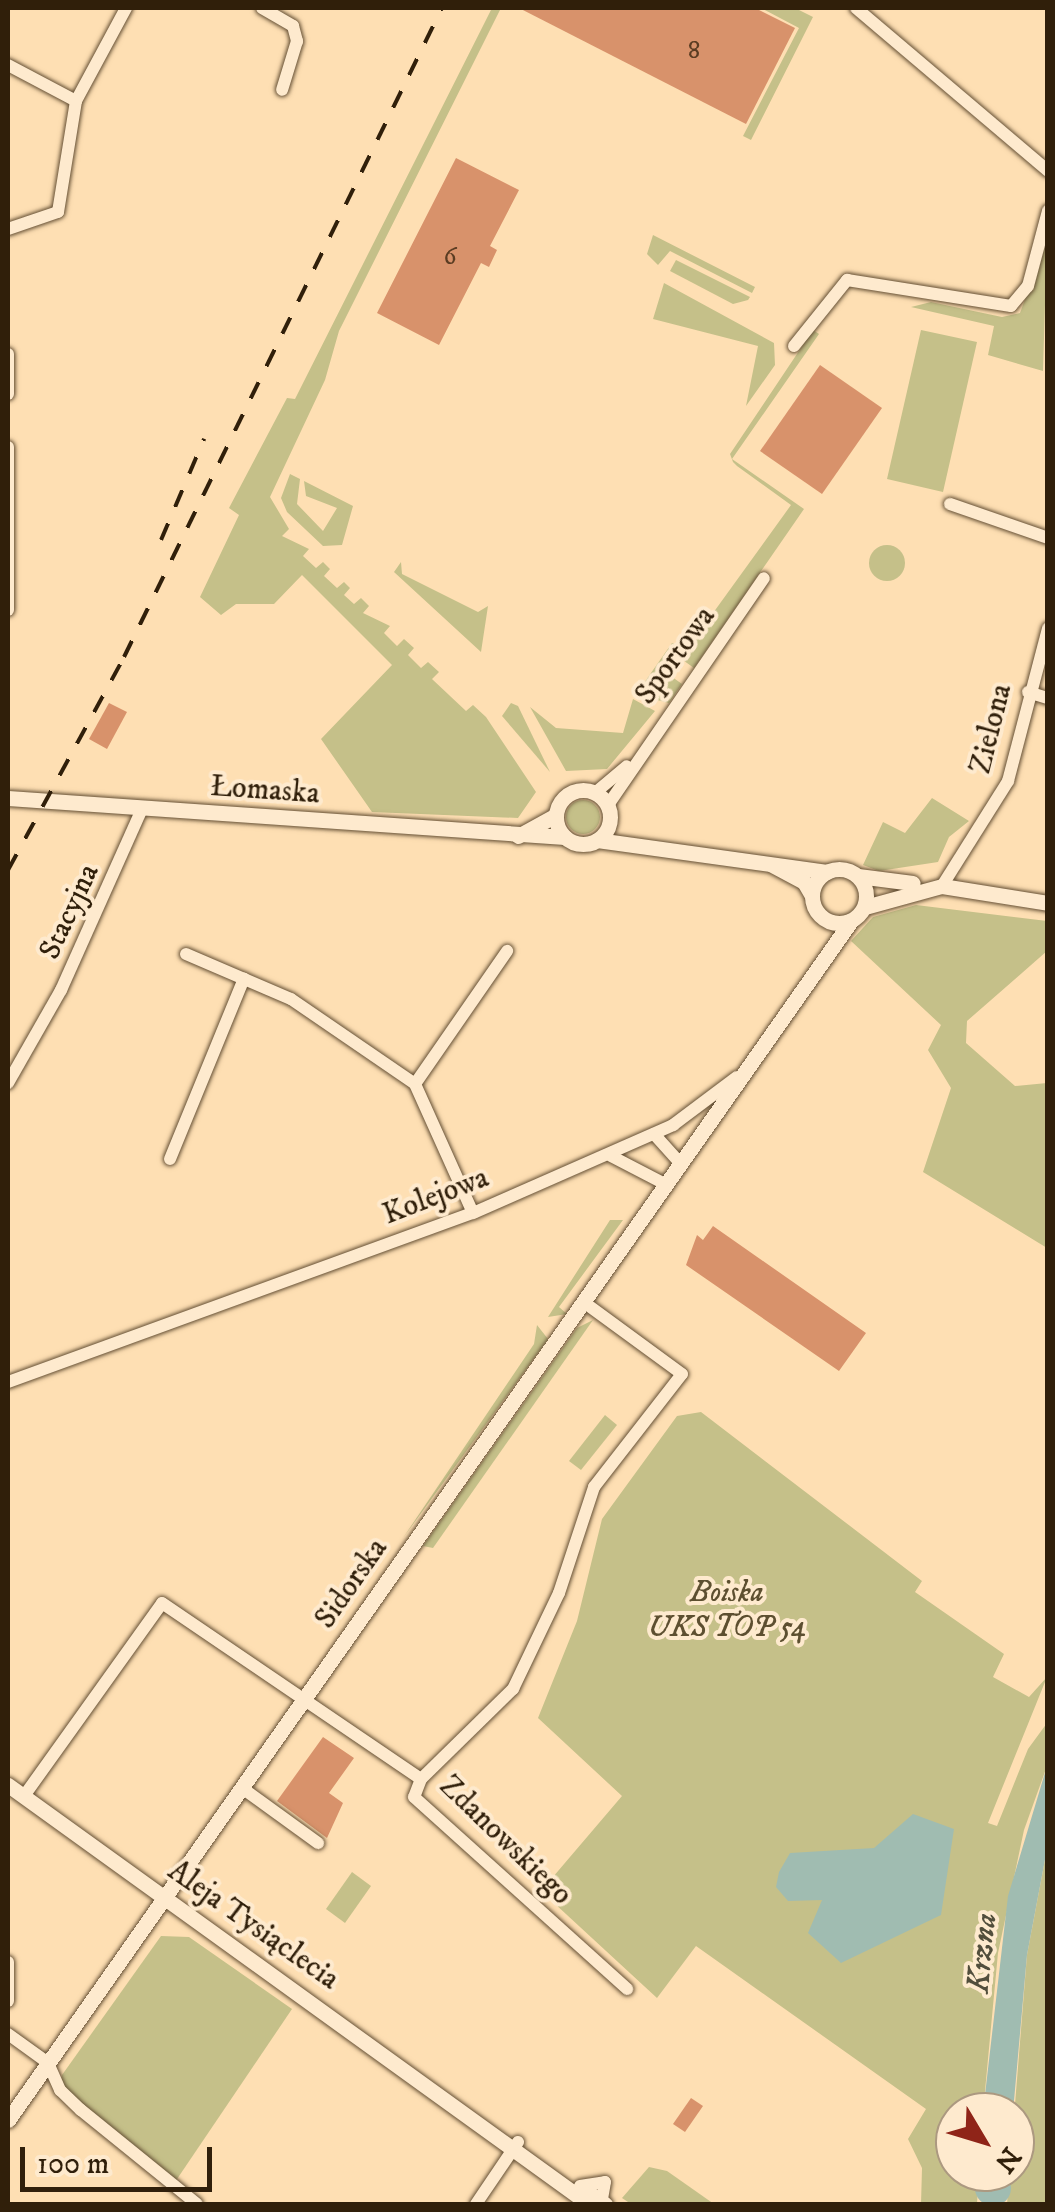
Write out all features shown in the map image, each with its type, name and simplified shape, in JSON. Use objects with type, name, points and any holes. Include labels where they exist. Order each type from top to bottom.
[{"type":"street","points":[[8,229],[58,212],[76,100],[126,8]]},
{"type":"street","points":[[262,8],[293,26],[297,40],[282,90]]},
{"type":"street","points":[[856,8],[1048,170]]},
{"type":"street","points":[[8,65],[76,100]]},
{"type":"street","points":[[794,346],[847,280],[1012,306],[1028,286],[1048,211]]},
{"type":"street","points":[[8,354],[8,394]]},
{"type":"street","points":[[8,447],[8,610]]},
{"type":"street","points":[[950,504],[1048,538]]},
{"type":"street","name":"Sportowa","points":[[596,792],[629,764],[764,578]]},
{"type":"street","name":"Zielona","points":[[942,886],[1008,781],[1028,692],[1048,628]]},
{"type":"street","points":[[1028,692],[1048,698]]},
{"type":"street","name":"Sportowa","points":[[609,814],[629,764]]},
{"type":"street","points":[[518,836],[556,816],[572,792],[596,792],[609,814],[643,845]]},
{"type":"street","name":"Łomaska","points":[[8,798],[142,812],[565,837]]},
{"type":"street","name":"Stacyjna","points":[[8,1083],[61,990],[142,812]]},
{"type":"street","points":[[597,840],[609,814]]},
{"type":"street","points":[[556,816],[565,837],[764,861],[1048,903]]},
{"type":"street","points":[[764,861],[798,878],[823,918],[851,921],[865,907],[921,887]]},
{"type":"street","points":[[812,896],[826,872]]},
{"type":"street","points":[[857,876],[865,907]]},
{"type":"street","name":"Kolejowa","points":[[818,964],[823,918]]},
{"type":"street","name":"Kolejowa","points":[[8,1382],[473,1213],[654,1134],[737,1077],[851,921]]},
{"type":"street","points":[[415,1084],[507,950]]},
{"type":"street","points":[[186,954],[291,1000],[415,1084],[473,1213]]},
{"type":"street","points":[[170,1159],[244,979]]},
{"type":"street","name":"Sidorska","points":[[8,2120],[667,1186],[737,1077]]},
{"type":"street","points":[[654,1134],[681,1164]]},
{"type":"street","points":[[608,1156],[667,1186]]},
{"type":"street","points":[[421,1780],[513,1689],[559,1592],[594,1486],[682,1374],[585,1303]]},
{"type":"street","name":"Zdanowskiego","points":[[24,1796],[162,1602],[421,1780],[414,1797],[627,1989]]},
{"type":"street","name":"Aleja Tysiąclecia","points":[[8,1785],[599,2204]]},
{"type":"street","points":[[242,1788],[318,1843]]},
{"type":"street","points":[[8,1962],[8,2001]]},
{"type":"street","points":[[8,2034],[48,2063],[60,2090],[197,2204]]},
{"type":"street","points":[[476,2204],[516,2146]]},
{"type":"street","name":"Aleja Tysiąclecia","points":[[516,2146],[580,2186],[599,2204]]},
{"type":"street","points":[[580,2186],[605,2182],[599,2204]]},
{"type":"green space","points":[[492,8],[501,8],[339,331],[325,380],[270,497],[289,529],[282,536],[309,549],[303,556],[316,568],[323,562],[330,569],[324,576],[337,588],[344,582],[350,588],[344,595],[354,604],[361,598],[369,606],[363,613],[390,626],[384,633],[397,646],[404,639],[414,648],[408,655],[421,668],[428,662],[439,672],[432,679],[466,711],[473,705],[486,717],[536,792],[518,818],[372,812],[321,739],[392,665],[302,575],[274,604],[236,604],[221,615],[200,597],[239,515],[229,508],[287,398],[295,399]]},
{"type":"green space","points":[[761,8],[795,8],[813,17],[751,140],[743,136],[799,28]]},
{"type":"green space","points":[[653,235],[755,287],[752,293],[670,251],[658,265],[647,254]]},
{"type":"green space","points":[[1047,239],[1043,371],[988,355],[994,326],[911,307],[931,302],[1002,317],[1020,313]]},
{"type":"green space","points":[[676,260],[750,297],[733,304],[670,271]]},
{"type":"green space","points":[[664,283],[774,343],[775,365],[746,406],[758,346],[653,319]]},
{"type":"green space","points":[[813,330],[819,334],[732,459],[804,509],[694,668],[680,658],[668,674],[682,684],[669,703],[653,699],[639,690],[672,643],[687,649],[791,505],[737,466],[733,462],[730,454]]},
{"type":"green space","points":[[921,330],[977,342],[943,492],[887,479]]},
{"type":"green space","points":[[290,474],[300,479],[297,504],[323,531],[337,508],[306,496],[304,481],[353,506],[342,545],[323,546],[287,512],[281,498]]},
{"type":"green space","points":[[887,545],[900,550],[905,563],[900,576],[887,581],[874,576],[869,563],[874,550]]},
{"type":"green space","points":[[401,562],[402,574],[478,612],[488,606],[481,652],[394,572]]},
{"type":"green space","points":[[633,699],[655,711],[607,769],[566,771],[530,707],[556,728],[623,733]]},
{"type":"green space","points":[[511,703],[518,706],[550,772],[502,716]]},
{"type":"green space","points":[[932,798],[969,821],[949,837],[938,862],[879,871],[863,865],[883,822],[905,833]]},
{"type":"green space","points":[[583,800],[595,805],[600,817],[595,829],[583,834],[571,829],[566,817],[571,805]]},
{"type":"green space","points":[[916,905],[1047,921],[1047,951],[967,1021],[966,1043],[1015,1086],[1047,1083],[1047,1248],[923,1172],[951,1088],[928,1050],[941,1025],[851,941],[873,917]]},
{"type":"green space","points":[[610,1220],[623,1220],[559,1307],[567,1314],[548,1317]]},
{"type":"green space","points":[[593,1320],[433,1548],[423,1546],[577,1328]]},
{"type":"green space","points":[[537,1325],[548,1339],[403,1538],[534,1344]]},
{"type":"green space","name":"Boiska UKS TOP 54","points":[[701,1412],[922,1581],[915,1592],[1004,1654],[993,1677],[1029,1697],[1047,1677],[988,1823],[997,1826],[1028,1749],[1047,1723],[1047,1766],[1024,1830],[998,1953],[985,2092],[935,2092],[935,2192],[978,2192],[977,2204],[921,2204],[922,2168],[908,2139],[926,2109],[696,1946],[657,1998],[541,1891],[622,1796],[538,1718],[577,1621],[602,1519],[677,1416]]},
{"type":"green space","points":[[605,1415],[617,1425],[581,1470],[569,1461]]},
{"type":"green space","points":[[1047,1849],[1047,2204],[1007,2204],[1008,2192],[1035,2192],[1035,2092],[1016,2092],[1027,1955]]},
{"type":"green space","points":[[352,1872],[371,1886],[345,1923],[326,1909]]},
{"type":"green space","points":[[161,1936],[189,1937],[292,2009],[173,2185],[60,2090],[62,2075]]},
{"type":"green space","points":[[649,2167],[667,2171],[714,2204],[631,2204],[622,2198]]},
{"type":"shaded area","points":[[1047,1766],[1047,1849],[1027,1955],[1015,2092],[985,2092],[1008,1896]]},
{"type":"shaded area","points":[[913,1814],[954,1829],[941,1915],[841,1963],[808,1933],[822,1900],[788,1901],[776,1887],[779,1872],[790,1853],[874,1848]]},
{"type":"shaded area","points":[[976,2192],[1010,2192],[1005,2200],[993,2206]]},
{"type":"building","points":[[519,8],[755,8],[795,28],[746,124]]},
{"type":"building","points":[[456,158],[519,190],[490,246],[497,250],[489,267],[481,263],[439,345],[377,313]]},
{"type":"building","points":[[820,365],[882,408],[822,494],[760,451]]},
{"type":"building","points":[[109,703],[127,712],[107,749],[89,739]]},
{"type":"building","points":[[713,1226],[866,1333],[839,1371],[686,1265],[697,1235],[703,1240]]},
{"type":"building","points":[[323,1737],[354,1758],[329,1793],[343,1803],[327,1838],[277,1801]]},
{"type":"building","points":[[691,2098],[703,2106],[685,2132],[673,2124]]},
{"type":"railway","points":[[8,870],[124,657],[442,8]]},
{"type":"railway","points":[[161,540],[204,439]]},
{"type":"water label","name":"Krzna","points":[[983,1953]]}]
